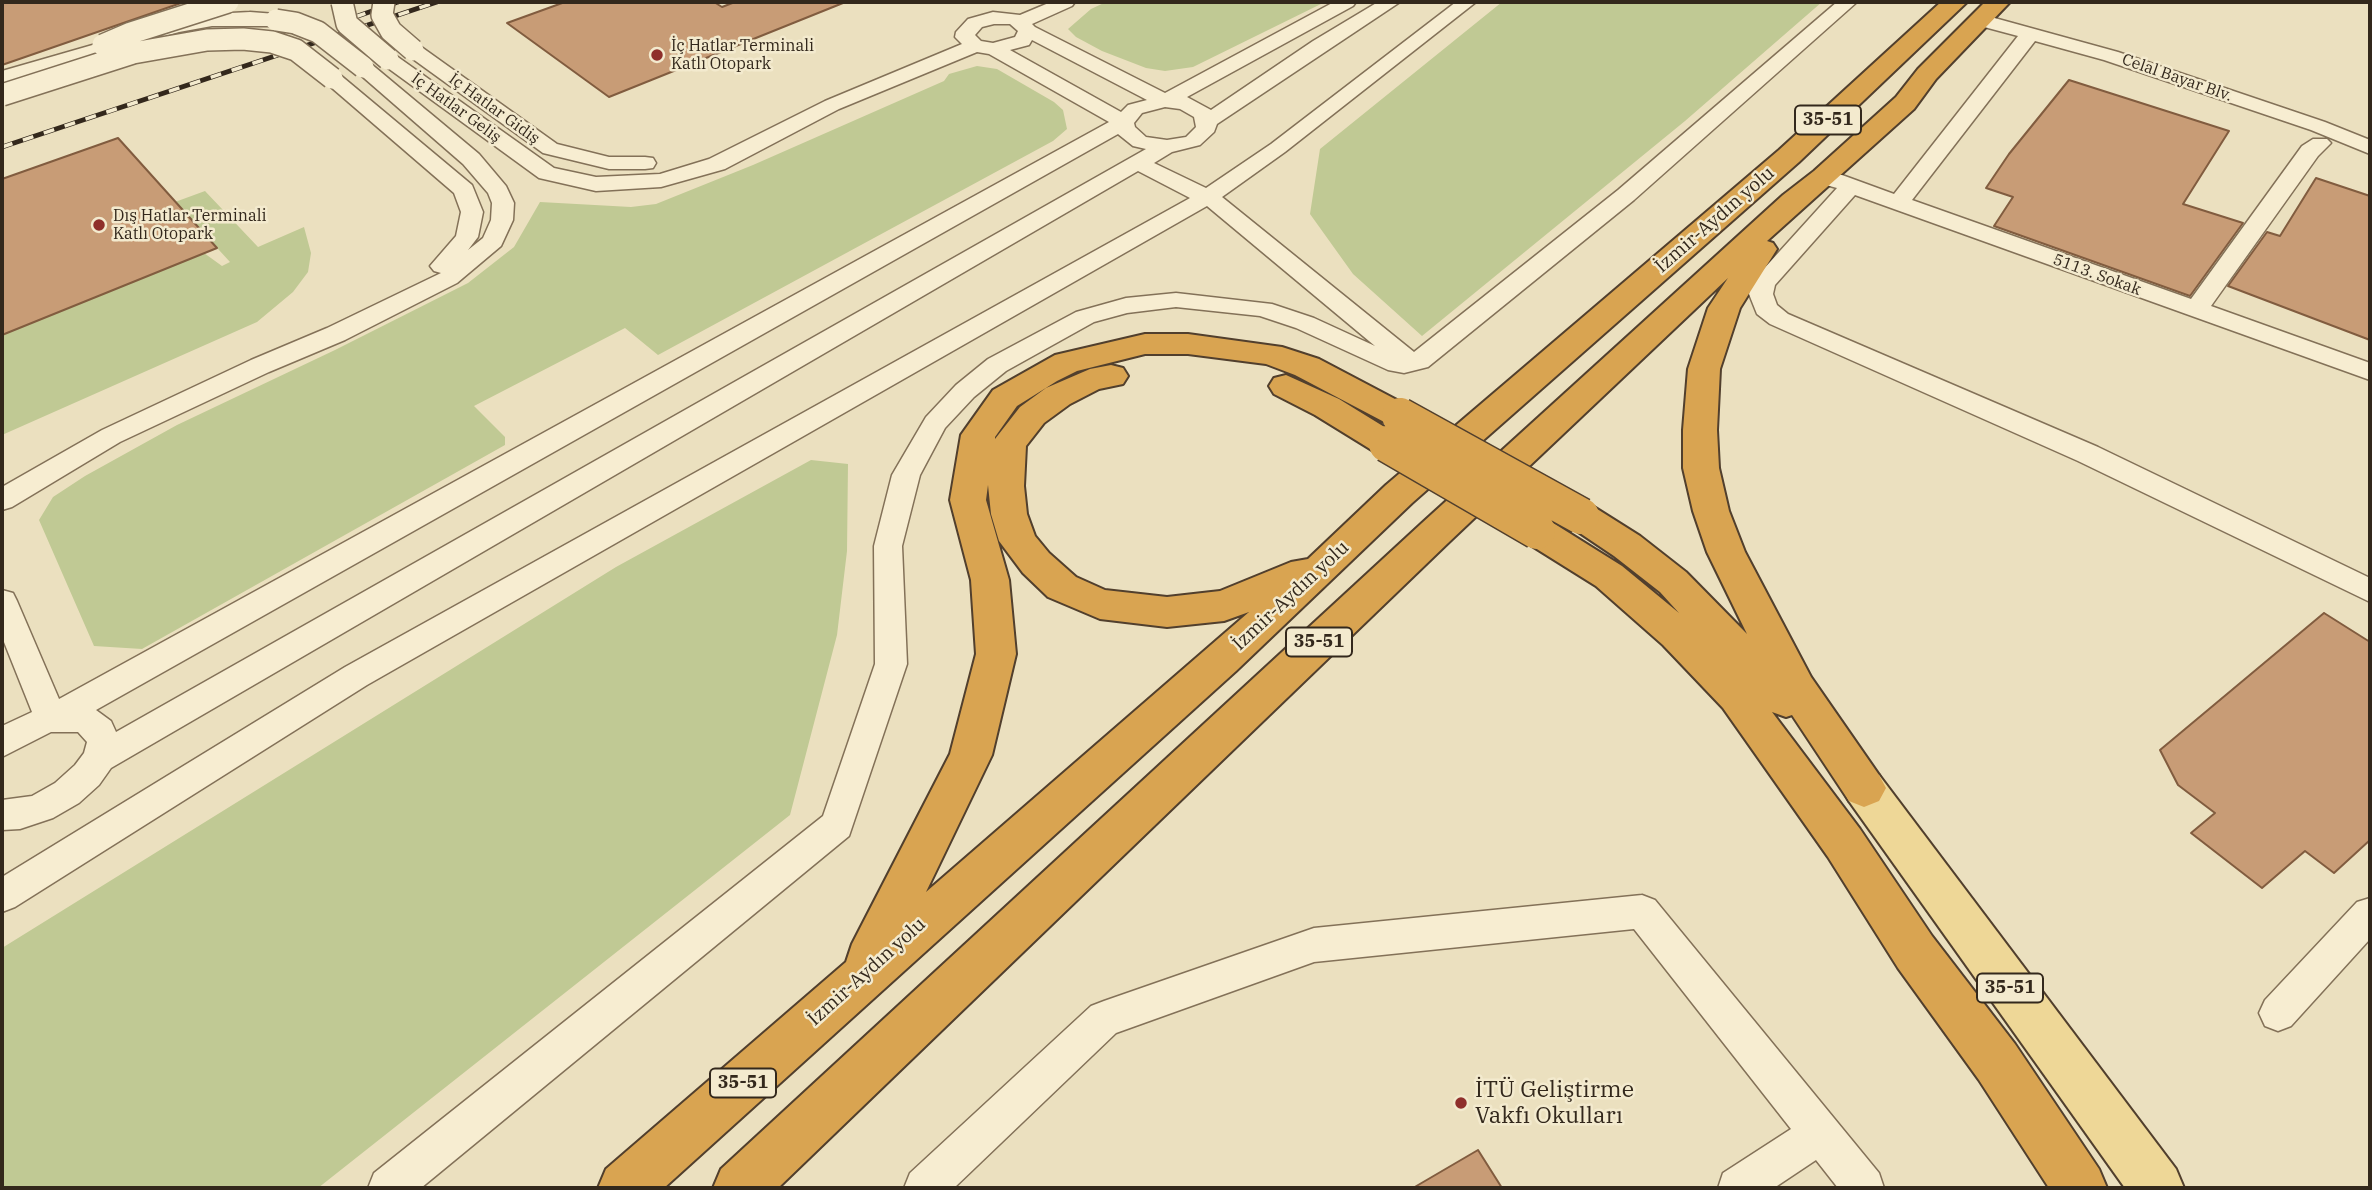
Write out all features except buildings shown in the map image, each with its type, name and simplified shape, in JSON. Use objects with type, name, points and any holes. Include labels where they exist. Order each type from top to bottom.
[{"type":"highway","name":"İzmir-Aydın yolu","points":[[625,1188],[1331,561],[1399,494],[1789,156],[1955,2]]},
{"type":"highway","name":"İzmir-Aydın yolu","points":[[740,1188],[1424,542],[1793,201],[1838,182],[1927,74],[1998,2]]},
{"type":"highway","points":[[1793,201],[1724,308],[1704,369],[1700,430],[1701,468],[1711,511],[1726,552],[1751,604],[1797,689],[1864,788]]},
{"type":"highway","name":"35-51","points":[[860,978],[971,755],[996,654],[990,580],[968,500],[978,435],[1005,398],[1045,373],[1067,363],[1145,344],[1188,344],[1270,354],[1307,367],[1393,430],[1581,516],[1627,546],[1673,582],[1736,645],[1864,788]]},
{"type":"highway","points":[[1331,561],[1224,606],[1167,612],[1100,604],[1062,587],[1018,541],[1009,514],[1006,486],[1009,444],[1032,415],[1090,380],[1164,364],[1227,366],[1269,377],[1327,407],[1393,430],[1537,531],[1609,576],[1677,634],[1737,696],[1844,843],[1916,952],[1997,1062],[2080,1188]]},
{"type":"main road","name":"35-51","points":[[1864,788],[2157,1188]]},
{"type":"street","points":[[80,55],[131,33],[228,2]]},
{"type":"street","points":[[2,79],[255,2]]},
{"type":"street","name":"İç Hatlar Geliş","points":[[342,2],[342,12],[347,24],[359,37],[547,173],[596,184],[661,180],[717,164],[765,137]]},
{"type":"street","name":"İç Hatlar Gidiş","points":[[384,2],[382,15],[391,32],[550,149],[609,163],[658,163],[710,153],[765,137]]},
{"type":"street","points":[[1028,2],[975,23],[965,32],[968,42],[984,47],[1124,122]]},
{"type":"street","points":[[765,137],[832,105],[984,47],[1014,45],[1022,41],[1025,27],[1066,2]]},
{"type":"street","points":[[2,743],[27,727],[51,719],[641,378],[1124,122],[1135,109],[1165,101],[1347,2]]},
{"type":"street","points":[[1208,121],[1320,45],[1391,2]]},
{"type":"street","points":[[2,896],[356,676],[1206,198],[1278,148],[1467,2]]},
{"type":"street","points":[[388,1188],[837,825],[891,664],[888,546],[906,475],[935,424],[976,382],[997,365],[1085,317],[1126,306],[1176,300],[1263,309],[1305,323],[1388,362],[1411,364],[1419,361],[1626,195],[1848,2]]},
{"type":"street","points":[[2,499],[111,436],[260,366],[336,334],[449,278],[493,241],[502,220],[503,203],[498,191],[471,159],[363,67],[317,32],[295,23],[250,18],[212,20],[176,27]]},
{"type":"street","points":[[993,18],[1025,27],[1165,101],[1196,108],[1208,121],[1208,128],[1193,141],[1167,146],[1140,142],[1125,129],[1124,122]]},
{"type":"street","name":"Celal Bayar Blv.","points":[[1980,20],[2111,55],[2318,126],[2370,148]]},
{"type":"street","points":[[1898,203],[2030,34]]},
{"type":"street","points":[[2,79],[80,55],[188,36],[272,42],[296,50],[464,190],[472,212],[467,237],[451,258],[425,282],[336,334]]},
{"type":"street","points":[[2,88],[100,56],[139,47],[185,40],[243,39]]},
{"type":"street","points":[[2,95],[133,53],[207,40],[243,39]]},
{"type":"street","points":[[2164,74],[2370,164]]},
{"type":"street","points":[[2195,311],[2309,151],[2320,143]]},
{"type":"street","points":[[99,758],[1167,146]]},
{"type":"street","points":[[1138,163],[1234,215],[1411,364]]},
{"type":"street","points":[[1838,182],[1763,284],[1761,295],[1766,309],[1779,319],[2088,454],[2370,591]]},
{"type":"street","name":"5113. Sokak","points":[[1838,182],[2370,372]]},
{"type":"street","points":[[2,601],[51,719]]},
{"type":"street","points":[[3,816],[41,808],[67,793],[88,775],[99,758],[103,742],[100,731],[84,719],[51,719]]},
{"type":"street","points":[[925,1188],[1104,1020],[1314,945],[1642,912],[1864,1188]]},
{"type":"street","points":[[2278,1013],[2370,914]]},
{"type":"street","points":[[1738,1188],[1820,1133]]},
{"type":"green space","points":[[1106,2],[1325,2],[1193,67],[1165,71],[1146,68],[1102,51],[1076,37],[1068,29],[1091,9]]},
{"type":"green space","points":[[1502,2],[1822,2],[1685,121],[1422,336],[1353,274],[1310,214],[1320,149]]},
{"type":"green space","points":[[977,66],[997,69],[1054,102],[1063,110],[1067,129],[1053,141],[658,355],[625,328],[474,406],[505,437],[505,445],[142,649],[94,646],[39,520],[53,497],[177,425],[468,283],[514,247],[540,202],[631,207],[656,204],[753,165],[944,81],[949,74]]},
{"type":"green space","points":[[205,191],[258,247],[304,227],[311,253],[308,272],[293,292],[257,322],[2,435],[2,335],[204,253],[222,266],[230,262],[175,202]]},
{"type":"green space","points":[[811,460],[848,464],[847,551],[837,635],[790,815],[318,1188],[2,1188],[2,948],[616,567]]},
{"type":"railway","points":[[355,17],[398,2]]},
{"type":"railway","points":[[2,147],[437,2]]},
{"type":"place","name":"İç Hatlar Terminali Katlı Otopark","points":[[657,55]]},
{"type":"place","name":"Dış Hatlar Terminali Katlı Otopark","points":[[99,225]]},
{"type":"place","name":"İTÜ Geliştirme Vakfı Okulları","points":[[1461,1103]]}]
